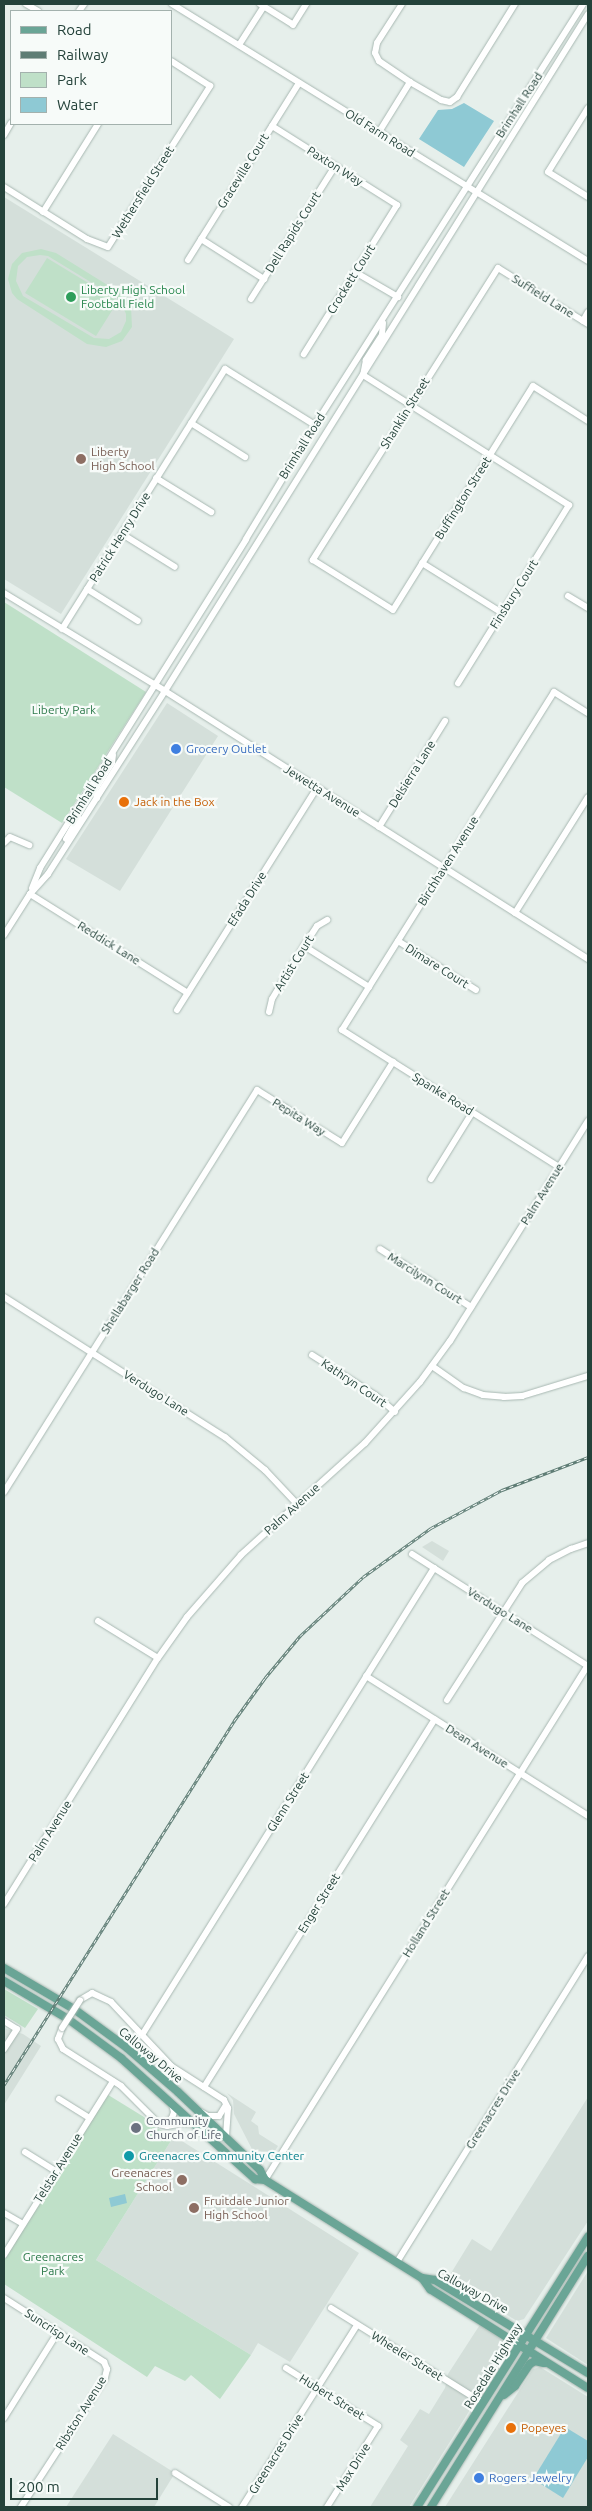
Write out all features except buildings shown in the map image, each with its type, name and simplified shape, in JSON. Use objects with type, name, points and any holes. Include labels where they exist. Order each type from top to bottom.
[{"type":"main road","name":"Calloway Drive","points":[[4,1968],[58,1999],[100,2028],[153,2070],[260,2170],[265,2180]]},
{"type":"main road","name":"Calloway Drive","points":[[4,1981],[52,2009],[95,2038],[170,2101],[256,2179],[265,2180],[398,2262],[422,2278],[430,2289],[588,2388]]},
{"type":"main road","name":"Rosedale Highway","points":[[417,2507],[588,2236]]},
{"type":"main road","name":"Rosedale Highway","points":[[431,2507],[588,2256]]},
{"type":"main road","name":"Calloway Drive","points":[[422,2278],[435,2280],[588,2373]]},
{"type":"main road","points":[[493,2408],[515,2386],[530,2364],[539,2361],[549,2364]]},
{"type":"street","name":"Old Farm Road","points":[[173,4],[588,261]]},
{"type":"street","points":[[239,45],[262,5],[293,25],[306,4]]},
{"type":"street","points":[[402,4],[377,43],[375,53],[379,61],[410,82],[440,100],[450,102],[457,97],[515,4]]},
{"type":"street","name":"Brimhall Road","points":[[30,894],[40,868],[314,425],[398,297],[583,4]]},
{"type":"street","name":"Brimhall Road","points":[[4,935],[30,894],[48,874],[165,692],[588,14]]},
{"type":"street","name":"Wethersfield Street","points":[[43,212],[87,238],[108,247],[210,86],[172,63]]},
{"type":"street","name":"Graceville Court","points":[[188,260],[299,82]]},
{"type":"street","points":[[379,132],[410,82]]},
{"type":"street","points":[[588,108],[548,172],[588,197]]},
{"type":"street","points":[[4,188],[43,212],[97,125]]},
{"type":"street","name":"Paxton Way","points":[[272,126],[398,205]]},
{"type":"street","name":"Dell Rapids Court","points":[[251,299],[335,166]]},
{"type":"street","name":"Crockett Court","points":[[304,354],[398,205]]},
{"type":"street","points":[[201,239],[264,279]]},
{"type":"street","name":"Suffield Lane","points":[[498,268],[585,322]]},
{"type":"street","name":"Shanklin Street","points":[[393,610],[313,560],[498,268]]},
{"type":"street","points":[[355,272],[398,297]]},
{"type":"street","points":[[585,322],[588,312]]},
{"type":"street","points":[[383,320],[382,335],[366,360],[362,375],[490,455]]},
{"type":"street","name":"Patrick Henry Drive","points":[[62,629],[225,369],[314,425]]},
{"type":"street","name":"Buffington Street","points":[[393,610],[533,386],[588,421]]},
{"type":"street","points":[[191,423],[245,457]]},
{"type":"street","name":"Finsbury Court","points":[[458,683],[570,505],[490,455]]},
{"type":"street","points":[[156,478],[210,512]]},
{"type":"street","points":[[122,534],[175,567]]},
{"type":"street","points":[[422,563],[502,613]]},
{"type":"street","points":[[87,589],[138,621]]},
{"type":"street","name":"Jewetta Avenue","points":[[4,593],[588,957]]},
{"type":"street","points":[[568,596],[588,608]]},
{"type":"street","name":"Birchhaven Avenue","points":[[342,1030],[554,692],[588,713]]},
{"type":"street","name":"Delsierra Lane","points":[[379,827],[445,721]]},
{"type":"street","points":[[97,798],[95,790],[112,763],[114,751]]},
{"type":"street","name":"Efada Drive","points":[[177,1010],[316,788]]},
{"type":"street","points":[[515,913],[588,797]]},
{"type":"street","points":[[60,854],[62,846],[78,818],[76,811]]},
{"type":"street","points":[[4,844],[10,837],[29,845]]},
{"type":"street","name":"Reddick Lane","points":[[30,894],[188,993]]},
{"type":"street","name":"Artist Court","points":[[269,1012],[272,999],[304,946],[317,926],[327,920]]},
{"type":"street","name":"Dimare Court","points":[[398,941],[476,990]]},
{"type":"street","points":[[304,946],[369,987]]},
{"type":"street","name":"Spanke Road","points":[[342,1030],[559,1167]]},
{"type":"street","name":"Pepita Way","points":[[257,1090],[342,1144],[392,1062]]},
{"type":"street","name":"Shellabarger Road","points":[[4,1492],[257,1090]]},
{"type":"street","points":[[431,1179],[472,1112]]},
{"type":"street","name":"Palm Avenue","points":[[4,1904],[158,1658],[187,1616],[213,1585],[256,1541],[365,1443],[395,1412],[432,1366],[588,1121]]},
{"type":"street","name":"Marcilynn Court","points":[[380,1250],[471,1307]]},
{"type":"street","name":"Verdugo Lane","points":[[4,1297],[240,1448],[265,1470],[297,1504]]},
{"type":"street","name":"Kathryn Court","points":[[312,1355],[375,1396],[395,1412]]},
{"type":"street","points":[[432,1366],[469,1390],[504,1397],[533,1393],[588,1376]]},
{"type":"street","points":[[447,1700],[522,1583],[540,1566],[561,1553],[588,1543]]},
{"type":"street","name":"Verdugo Lane","points":[[412,1554],[588,1666]]},
{"type":"street","name":"Glenn Street","points":[[142,2035],[434,1568]]},
{"type":"street","points":[[98,1621],[158,1658]]},
{"type":"street","name":"Holland Street","points":[[265,2180],[588,1666]]},
{"type":"street","name":"Dean Avenue","points":[[366,1676],[588,1816]]},
{"type":"street","name":"Enger Street","points":[[204,2087],[435,1719]]},
{"type":"street","name":"Greenacres Drive","points":[[398,2262],[588,1956]]},
{"type":"street","points":[[194,2124],[183,2123],[167,2126],[159,2124],[113,2081],[63,2049],[58,2040],[62,2028],[80,2000],[92,1993],[100,1995],[116,2006],[171,2066],[226,2104]]},
{"type":"street","points":[[4,2021],[16,2029],[4,2049]]},
{"type":"street","name":"Telstar Avenue","points":[[4,2254],[113,2081]]},
{"type":"street","points":[[59,2099],[90,2118]]},
{"type":"street","points":[[159,2124],[166,2123],[172,2118],[174,2112],[170,2101]]},
{"type":"street","points":[[195,2109],[208,2116],[218,2116],[226,2104]]},
{"type":"street","points":[[226,2104],[226,2139]]},
{"type":"street","points":[[26,2152],[56,2171]]},
{"type":"street","points":[[4,2213],[22,2224]]},
{"type":"street","name":"Suncrisp Lane","points":[[4,2298],[104,2362],[107,2369]]},
{"type":"street","name":"Wheeler Street","points":[[330,2308],[483,2403]]},
{"type":"street","name":"Greenacres Drive","points":[[242,2507],[357,2325]]},
{"type":"street","points":[[4,2418],[58,2332]]},
{"type":"street","name":"Hubert Street","points":[[286,2368],[378,2426]]},
{"type":"street","name":"Ribston Avenue","points":[[21,2507],[105,2378],[107,2369]]},
{"type":"street","name":"Max Drive","points":[[327,2507],[378,2426]]},
{"type":"street","points":[[175,2472],[229,2507]]},
{"type":"shaded area","name":"Liberty High School","points":[[4,197],[234,339],[61,614],[4,579]]},
{"type":"shaded area","points":[[167,703],[218,736],[120,891],[66,859]]},
{"type":"shaded area","points":[[432,1541],[449,1551],[443,1561],[422,1547]]},
{"type":"shaded area","points":[[4,2028],[23,2034],[41,2046],[4,2105]]},
{"type":"shaded area","points":[[227,2093],[256,2112],[251,2121],[258,2126],[259,2134],[278,2146],[270,2159],[262,2160],[255,2155],[234,2114],[233,2100]]},
{"type":"shaded area","points":[[588,2097],[588,2221],[524,2319],[517,2321],[448,2278],[472,2239],[491,2251]]},
{"type":"shaded area","points":[[174,2136],[359,2253],[290,2362],[258,2343],[251,2355],[96,2260]]},
{"type":"shaded area","points":[[588,2271],[588,2365],[546,2338]]},
{"type":"shaded area","points":[[481,2323],[509,2339],[510,2346],[409,2507],[370,2507],[408,2446],[400,2440],[420,2409],[429,2414],[445,2388],[448,2374]]},
{"type":"shaded area","points":[[540,2367],[588,2397],[588,2507],[445,2507],[533,2369]]},
{"type":"shaded area","points":[[113,2434],[175,2473],[154,2507],[66,2507]]},
{"type":"green space","points":[[41,249],[56,253],[138,304],[135,309],[131,307],[132,327],[122,341],[106,347],[87,344],[17,299],[12,293],[8,279],[12,264],[22,253]],"holes":[[[48,256],[120,300],[126,314],[126,321],[121,332],[109,339],[94,338],[23,296],[16,281],[18,266],[27,257]]]},
{"type":"green space","name":"Liberty High School Football Field","points":[[47,258],[118,301],[96,336],[25,293]]},
{"type":"green space","name":"Liberty Park","points":[[4,602],[146,692],[62,823],[4,787]]},
{"type":"green space","points":[[4,1989],[38,2009],[25,2028],[4,2015]]},
{"type":"green space","name":"Greenacres Park","points":[[105,2093],[144,2117],[154,2127],[174,2136],[96,2260],[251,2355],[220,2399],[191,2375],[185,2381],[155,2366],[147,2377],[4,2284],[4,2261]]},
{"type":"water","points":[[464,103],[494,121],[464,167],[419,139],[438,110],[452,109]]},
{"type":"water","points":[[125,2194],[127,2203],[111,2207],[109,2198]]},
{"type":"water","points":[[565,2427],[588,2441],[588,2457],[563,2498],[533,2479]]},
{"type":"railway","points":[[4,2085],[234,1721],[265,1678],[300,1636],[363,1577],[431,1528],[502,1490],[588,1457]]},
{"type":"place","name":"Liberty High School Football Field","points":[[71,297]]},
{"type":"place","name":"Liberty High School","points":[[81,459]]},
{"type":"place","name":"Grocery Outlet","points":[[176,749]]},
{"type":"place","name":"Jack in the Box","points":[[124,802]]},
{"type":"place","name":"Community Church of Life","points":[[136,2128]]},
{"type":"place","name":"Greenacres Community Center","points":[[129,2156]]},
{"type":"place","name":"Greenacres School","points":[[182,2180]]},
{"type":"place","name":"Fruitdale Junior High School","points":[[194,2208]]},
{"type":"place","name":"Popeyes","points":[[511,2428]]},
{"type":"place","name":"Rogers Jewelry","points":[[479,2478]]}]
